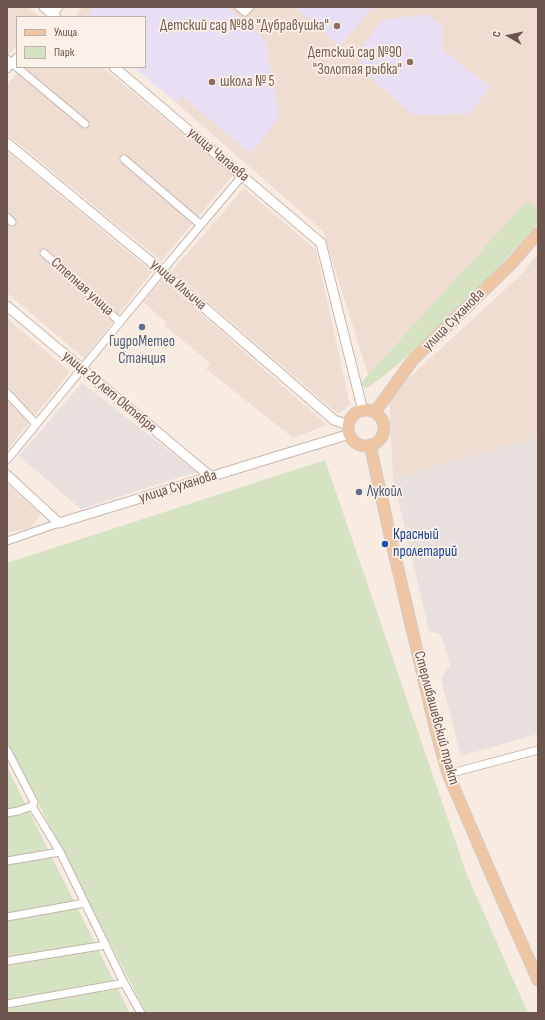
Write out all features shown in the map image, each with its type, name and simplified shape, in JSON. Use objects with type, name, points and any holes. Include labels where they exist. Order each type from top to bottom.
[{"type":"main road","points":[[44,7],[53,16]]},
{"type":"main road","name":"улица Чапаева","points":[[115,68],[321,243],[363,410]]},
{"type":"main road","name":"улица Ильича","points":[[7,143],[162,271],[334,420],[350,429]]},
{"type":"main road","name":"улица Суханова","points":[[374,412],[412,361],[512,263],[538,233]]},
{"type":"main road","name":"улица 20 лет Октября","points":[[7,306],[211,477]]},
{"type":"main road","points":[[363,410],[374,412],[382,420],[384,432],[378,442],[370,445],[361,445],[356,442],[350,429],[353,416],[363,410]]},
{"type":"main road","name":"улица Суханова","points":[[59,523],[211,477],[350,429]]},
{"type":"main road","name":"Стерлибашевский тракт","points":[[370,445],[435,727],[448,774],[538,980]]},
{"type":"main road","points":[[7,475],[59,523]]},
{"type":"street","points":[[53,16],[59,7]]},
{"type":"street","points":[[238,7],[245,12],[250,7]]},
{"type":"street","points":[[9,64],[85,124]]},
{"type":"street","points":[[124,159],[200,225]]},
{"type":"street","name":"Степная улица","points":[[7,460],[242,176]]},
{"type":"street","name":"Степная улица","points":[[44,253],[120,322]]},
{"type":"street","points":[[7,393],[36,424]]},
{"type":"street","name":"улица Суханова","points":[[7,541],[59,523]]},
{"type":"street","points":[[7,750],[34,802],[32,806],[60,852],[124,983],[141,1013]]},
{"type":"street","points":[[448,774],[538,750]]},
{"type":"street","points":[[7,813],[32,806]]},
{"type":"street","points":[[7,861],[60,852]]},
{"type":"street","points":[[7,917],[85,904]]},
{"type":"street","points":[[7,961],[106,945]]},
{"type":"street","points":[[7,1004],[124,983]]},
{"type":"shaded area","points":[[7,7],[28,7],[39,16],[16,16],[16,46],[7,57]]},
{"type":"shaded area","points":[[83,7],[538,7],[538,213],[369,378],[323,231],[136,68],[146,68],[146,16],[76,15]]},
{"type":"shaded area","name":"школа № 5","points":[[94,7],[227,7],[266,41],[279,117],[251,154],[182,96],[177,103],[134,68],[146,68],[146,16],[87,16]]},
{"type":"shaded area","name":"Детский сад №88 \"Дубравушка\"","points":[[294,7],[373,7],[340,46]]},
{"type":"shaded area","name":"Детский сад №90 \"Золотая рыбка\"","points":[[427,14],[443,27],[443,50],[490,87],[469,114],[413,115],[363,71],[358,53],[382,20]]},
{"type":"shaded area","points":[[21,68],[103,68],[233,175],[161,261],[7,134],[7,85]]},
{"type":"shaded area","points":[[7,151],[152,272],[84,358],[7,293]]},
{"type":"shaded area","points":[[244,188],[316,250],[350,405],[338,414],[172,271]]},
{"type":"shaded area","points":[[538,253],[538,437],[393,478],[389,396],[524,272]]},
{"type":"shaded area","points":[[162,279],[327,425],[293,438],[206,369],[210,363],[165,326],[167,323],[143,302]]},
{"type":"shaded area","points":[[7,318],[70,372],[7,450]]},
{"type":"shaded area","points":[[82,383],[196,472],[81,509],[19,456]]},
{"type":"shaded area","name":"Красный пролетарий","points":[[538,437],[538,734],[461,756],[441,679],[450,665],[441,635],[429,631],[393,478]]},
{"type":"shaded area","points":[[7,484],[41,514],[30,528],[7,533]]},
{"type":"green space","points":[[527,201],[538,211],[538,223],[510,254],[452,315],[395,367],[367,388],[359,385]]},
{"type":"green space","points":[[325,460],[467,875],[528,1013],[146,1013],[7,743],[7,563]]},
{"type":"green space","points":[[7,767],[130,1013],[7,1013]]},
{"type":"place","name":"Детский сад №88 \"Дубравушка\"","points":[[337,26]]},
{"type":"place","name":"Детский сад №90 \"Золотая рыбка\"","points":[[410,62]]},
{"type":"place","name":"школа № 5","points":[[212,82]]},
{"type":"place","name":"ГидроМетео Станция","points":[[142,327]]},
{"type":"place","name":"Лукойл","points":[[359,492]]},
{"type":"place","name":"Красный пролетарий","points":[[385,544]]}]
